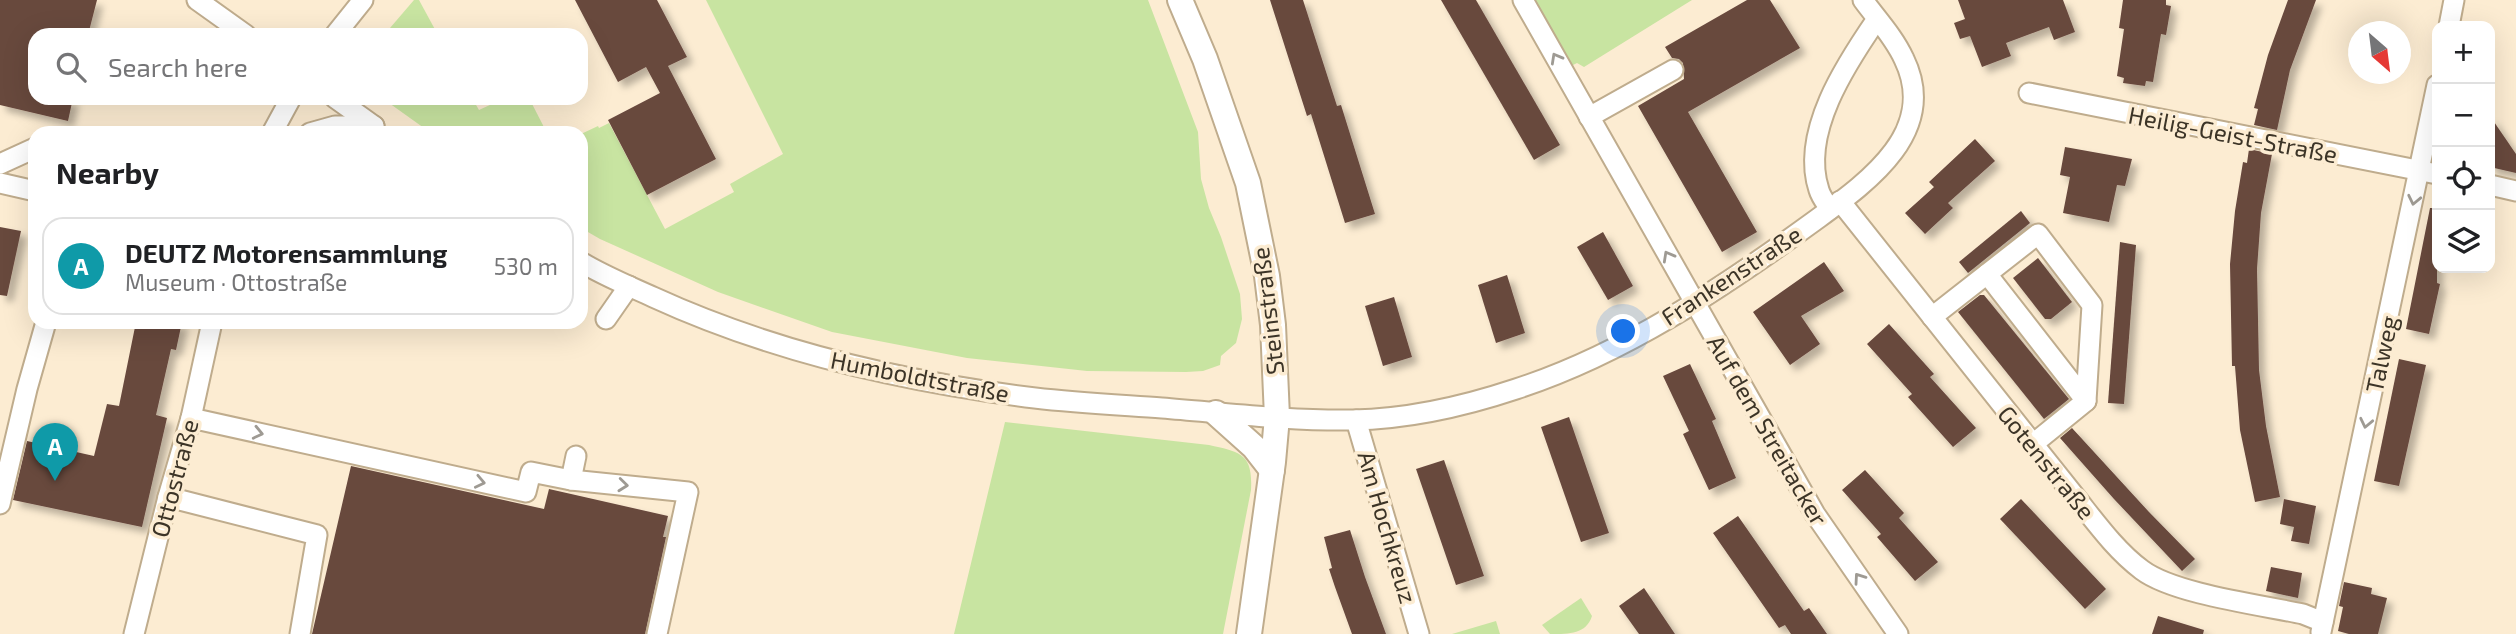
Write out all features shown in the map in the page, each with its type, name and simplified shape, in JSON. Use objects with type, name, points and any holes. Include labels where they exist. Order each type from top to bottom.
[{"type":"main road","name":"Steinstraße","points":[[1180,0],[1205,59],[1248,183],[1267,276],[1273,325],[1277,417],[1249,634]]},
{"type":"main road","points":[[1216,413],[1254,447],[1272,470]]},
{"type":"street","points":[[197,0],[236,28]]},
{"type":"street","points":[[341,28],[363,0]]},
{"type":"street","name":"Auf dem Streitacker","points":[[1523,0],[1815,514],[1898,634]]},
{"type":"street","name":"Frankenstraße","points":[[1277,417],[1356,420],[1436,411],[1516,390],[1577,366],[1695,303],[1835,205],[1892,155],[1907,129],[1913,105],[1911,78],[1897,46],[1863,0]]},
{"type":"street","points":[[2450,21],[2454,0]]},
{"type":"street","name":"Gotenstraße","points":[[1877,19],[1836,81],[1822,119],[1815,155],[1819,191],[1835,205],[1932,317],[2112,541],[2143,571],[2168,584],[2303,614],[2324,630]]},
{"type":"street","points":[[1590,117],[1673,70]]},
{"type":"street","name":"Heilig-Geist-Straße","points":[[2029,93],[2429,172]]},
{"type":"street","points":[[276,126],[287,105]]},
{"type":"street","points":[[345,105],[374,126]]},
{"type":"street","name":"Talweg","points":[[2324,630],[2429,172],[2432,139]]},
{"type":"street","points":[[0,164],[28,151]]},
{"type":"street","points":[[0,183],[28,189]]},
{"type":"street","points":[[2495,186],[2516,191]]},
{"type":"street","points":[[1932,317],[2038,234],[2092,305],[2087,401],[2033,444]]},
{"type":"street","name":"Humboldtstraße","points":[[588,266],[690,314],[786,348],[887,374],[1039,398],[1277,417]]},
{"type":"street","points":[[1987,274],[2087,401]]},
{"type":"street","points":[[606,319],[629,286]]},
{"type":"street","points":[[0,504],[44,329]]},
{"type":"street","name":"Ottostraße","points":[[134,634],[191,418],[210,329]]},
{"type":"street","points":[[191,418],[526,492],[531,472],[571,480],[688,492],[657,634]]},
{"type":"street","name":"Am Hochkreuz","points":[[1356,420],[1419,634]]},
{"type":"street","points":[[571,480],[576,456]]},
{"type":"street","points":[[168,497],[317,535],[300,634]]},
{"type":"green space","points":[[414,0],[419,0],[434,28],[390,28]]},
{"type":"green space","points":[[706,0],[1148,0],[1198,132],[1201,179],[1240,294],[1242,319],[1236,343],[1221,356],[1220,365],[1203,371],[1186,372],[1087,371],[967,358],[832,332],[718,292],[588,232],[588,131],[598,126],[599,128],[609,123],[665,229],[734,192],[730,184],[783,154]]},
{"type":"green space","points":[[1534,0],[1692,0],[1584,67],[1577,63],[1571,66]]},
{"type":"green space","points":[[392,105],[476,105],[479,110],[490,105],[533,105],[543,126],[421,126]]},
{"type":"green space","points":[[1005,422],[1209,445],[1242,456],[1250,468],[1251,490],[1223,634],[954,634]]},
{"type":"green space","points":[[1581,598],[1592,616],[1586,626],[1570,633],[1550,634],[1542,625]]},
{"type":"green space","points":[[1496,621],[1500,634],[1452,634]]},
{"type":"building","points":[[0,0],[97,0],[90,28],[28,28],[28,105],[71,105],[68,121],[0,105]]},
{"type":"building","points":[[575,0],[657,0],[687,57],[668,66],[716,159],[647,195],[608,120],[660,93],[646,67],[618,82]]},
{"type":"building","points":[[1270,0],[1303,0],[1337,106],[1341,105],[1375,214],[1345,223],[1311,114],[1307,116]]},
{"type":"building","points":[[1441,0],[1476,0],[1560,145],[1534,160]]},
{"type":"building","points":[[1747,0],[1770,0],[1800,48],[1688,112],[1757,232],[1722,252],[1638,106],[1684,79],[1683,63],[1672,58],[1665,47]]},
{"type":"building","points":[[1958,0],[2063,0],[2075,32],[2054,40],[2049,27],[2006,43],[2011,56],[1982,67],[1970,36],[1960,39],[1954,23],[1965,19]]},
{"type":"building","points":[[2123,0],[2166,0],[2166,5],[2171,6],[2166,35],[2161,34],[2153,82],[2146,81],[2145,86],[2123,83],[2124,78],[2117,76],[2124,29],[2119,28]]},
{"type":"building","points":[[2288,0],[2316,0],[2290,70],[2277,130],[2254,125],[2258,109],[2254,108],[2268,55]]},
{"type":"building","points":[[2495,123],[2516,154],[2516,173],[2495,168]]},
{"type":"building","points":[[1975,139],[1995,161],[1948,203],[1953,208],[1925,234],[1905,213],[1934,187],[1929,182]]},
{"type":"building","points":[[2065,147],[2132,159],[2125,186],[2117,185],[2109,222],[2063,213],[2070,177],[2060,175]]},
{"type":"building","points":[[2249,149],[2272,154],[2261,213],[2257,269],[2259,370],[2266,426],[2280,497],[2255,502],[2240,430],[2235,366],[2232,366],[2230,264],[2243,162],[2247,163]]},
{"type":"building","points":[[2432,208],[2432,273],[2437,273],[2437,283],[2440,284],[2429,334],[2406,329]]},
{"type":"building","points":[[2021,211],[2030,223],[1968,273],[1959,262]]},
{"type":"building","points":[[0,227],[21,231],[7,296],[0,295]]},
{"type":"building","points":[[1603,232],[1633,286],[1608,300],[1577,247]]},
{"type":"building","points":[[2120,242],[2136,245],[2124,404],[2108,403]]},
{"type":"building","points":[[2038,258],[2072,302],[2051,319],[2045,319],[2013,278]]},
{"type":"building","points":[[1824,262],[1844,291],[1801,316],[1820,344],[1790,365],[1753,312]]},
{"type":"building","points":[[1507,275],[1525,333],[1496,343],[1478,285]]},
{"type":"building","points":[[1980,295],[1984,295],[2069,399],[2044,419],[1958,312]]},
{"type":"building","points":[[1394,297],[1412,357],[1383,366],[1365,306]]},
{"type":"building","points":[[1889,324],[1934,374],[1930,377],[1976,428],[1953,447],[1908,397],[1912,394],[1867,344]]},
{"type":"building","points":[[135,329],[180,329],[176,350],[171,349],[156,415],[167,418],[142,527],[13,500],[27,441],[94,456],[107,404],[119,406]]},
{"type":"building","points":[[2399,359],[2426,365],[2399,486],[2374,481]]},
{"type":"building","points":[[1690,364],[1716,419],[1712,421],[1736,478],[1709,490],[1683,434],[1689,431],[1663,376]]},
{"type":"building","points":[[1569,417],[1609,533],[1581,542],[1541,427]]},
{"type":"building","points":[[2072,428],[2195,559],[2182,571],[2060,438]]},
{"type":"building","points":[[1444,460],[1484,576],[1456,585],[1416,469]]},
{"type":"building","points":[[351,466],[544,509],[549,489],[668,516],[645,634],[312,634]]},
{"type":"building","points":[[1865,470],[1904,513],[1899,518],[1938,562],[1915,581],[1877,537],[1881,534],[1842,490]]},
{"type":"building","points":[[2021,499],[2106,589],[2085,609],[2000,519]]},
{"type":"building","points":[[2284,499],[2316,506],[2309,544],[2291,541],[2294,527],[2280,524]]},
{"type":"building","points":[[1738,516],[1804,611],[1809,608],[1827,634],[1791,634],[1785,625],[1779,628],[1713,533]]},
{"type":"building","points":[[1350,530],[1386,634],[1352,634],[1335,587],[1324,537]]},
{"type":"building","points":[[2271,567],[2302,573],[2298,598],[2266,591]]},
{"type":"building","points":[[2344,582],[2372,588],[2371,594],[2387,598],[2378,634],[2349,634],[2338,631]]},
{"type":"building","points":[[1644,588],[1675,634],[1639,634],[1619,606]]},
{"type":"building","points":[[2158,616],[2204,630],[2203,634],[2152,634]]},
{"type":"place","name":"DEUTZ Motorensammlung","points":[[55,481]]}]
